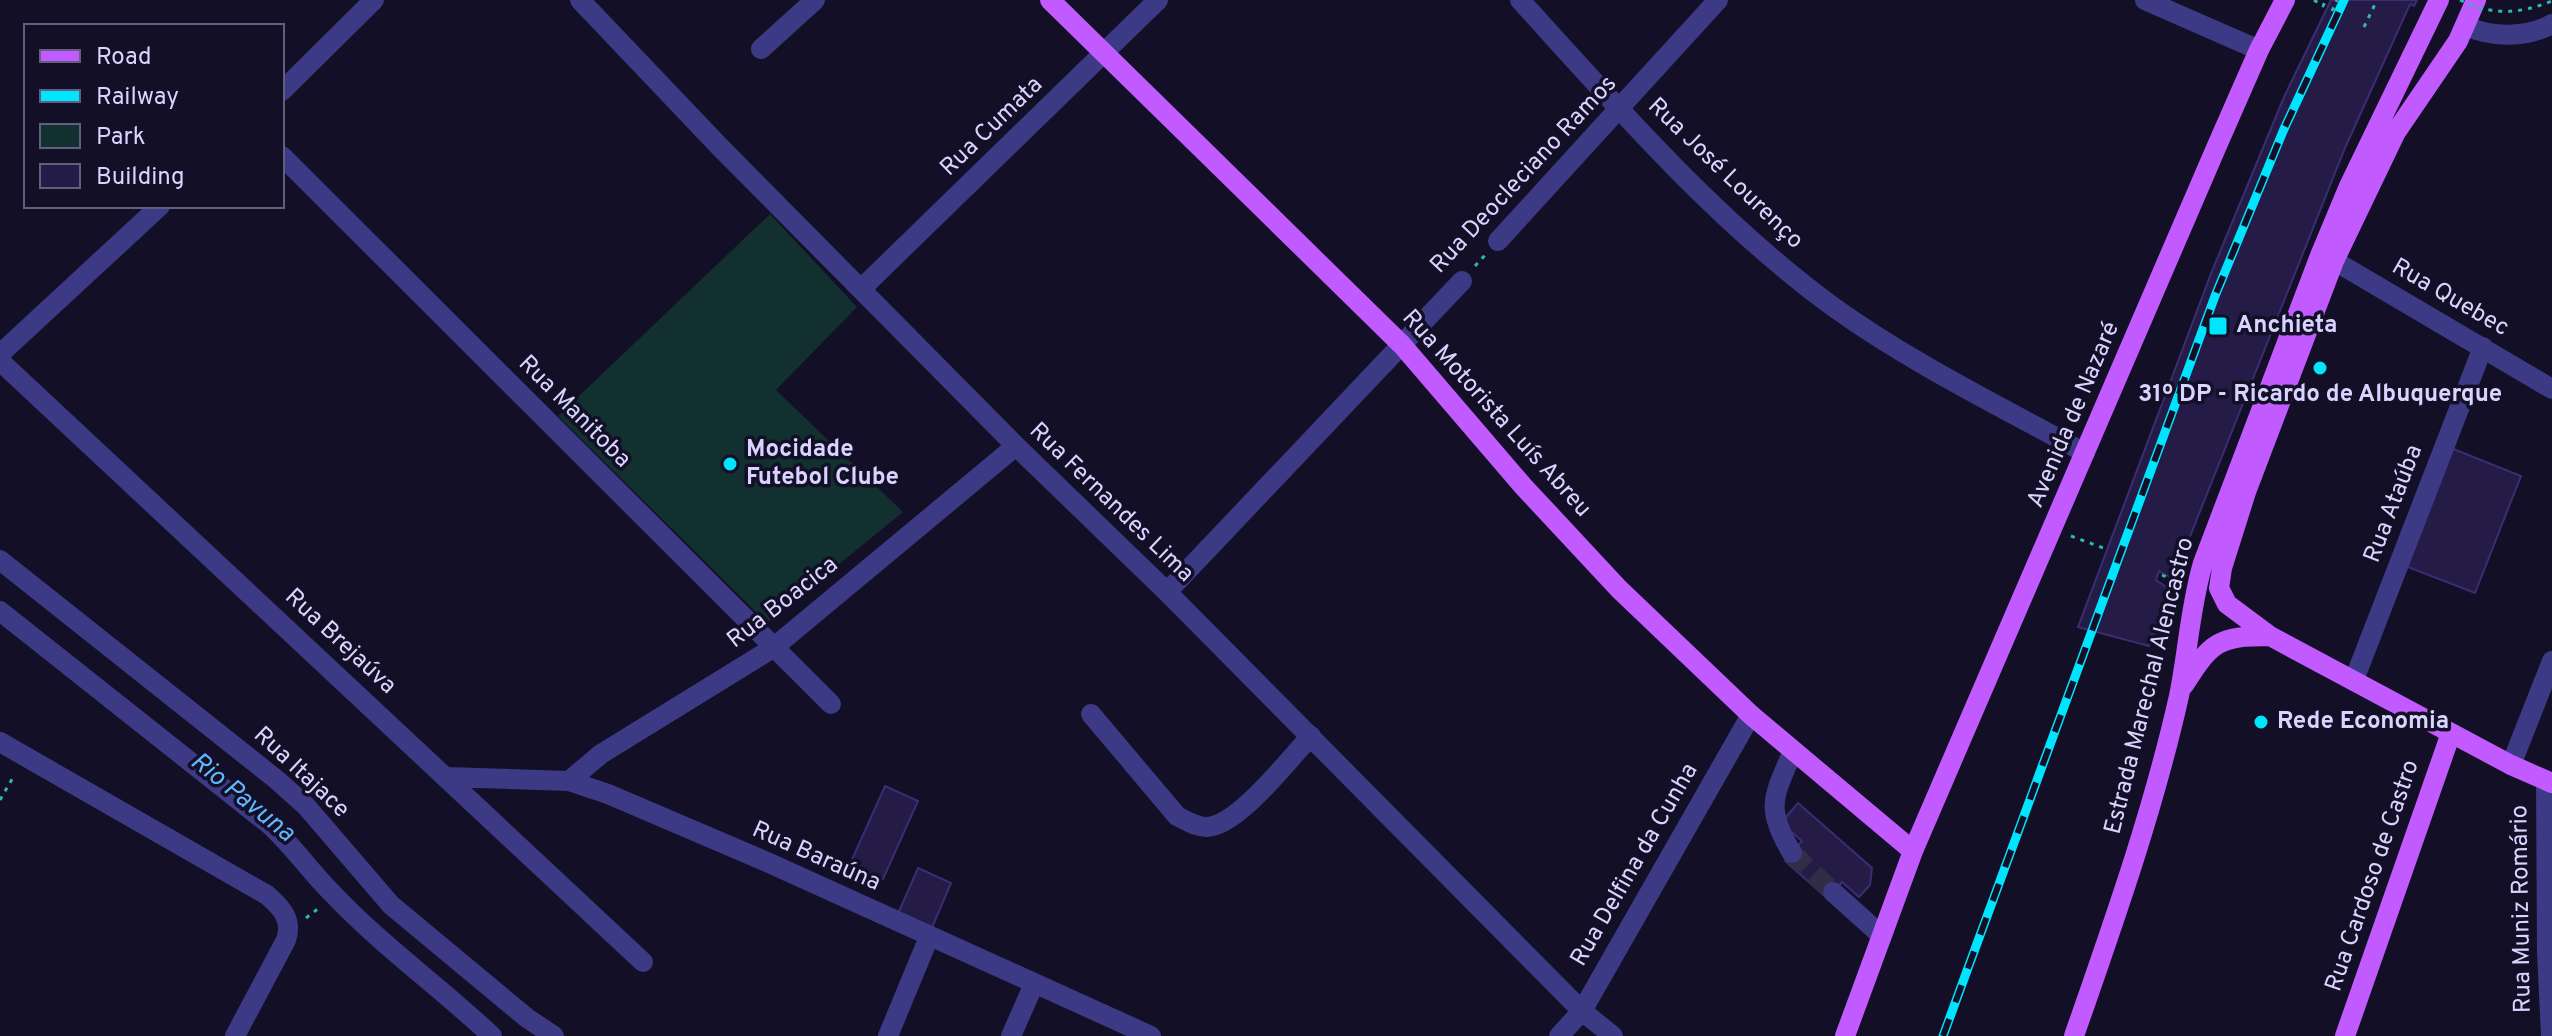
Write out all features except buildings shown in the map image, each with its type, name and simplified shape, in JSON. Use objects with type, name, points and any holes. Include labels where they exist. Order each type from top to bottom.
[{"type":"main road","name":"Rua Motorista Luís Abreu","points":[[1050,0],[1402,345],[1523,486],[1619,589],[1751,715],[1913,851]]},
{"type":"main road","name":"Avenida de Nazaré","points":[[1845,1036],[1913,851],[2259,50],[2285,0]]},
{"type":"main road","name":"Estrada Marechal Alencastro","points":[[2439,0],[2349,186],[2328,257],[2246,492],[2219,579],[2219,588],[2227,604],[2270,636],[2511,765],[2549,782]]},
{"type":"main road","points":[[2445,0],[2466,26]]},
{"type":"main road","name":"Estrada Marechal Alencastro","points":[[2074,1036],[2136,854],[2180,692],[2192,605],[2203,563],[2328,257],[2396,132],[2466,26],[2476,0]]},
{"type":"main road","points":[[2180,692],[2197,662],[2210,647],[2233,638],[2270,636]]},
{"type":"main road","name":"Rua Cardoso de Castro","points":[[2345,1036],[2451,733]]},
{"type":"street","points":[[284,89],[374,0]]},
{"type":"street","name":"Rua Fernandes Lima","points":[[580,0],[718,145],[1016,446],[1167,592],[1582,1011],[1613,1036]]},
{"type":"street","points":[[761,49],[815,0]]},
{"type":"street","name":"Rua Cumata","points":[[861,289],[1158,0]]},
{"type":"street","name":"Rua José Lourenço","points":[[1520,0],[1620,109],[1749,239],[1832,306],[1906,354],[2085,453]]},
{"type":"street","name":"Rua Deocleciano Ramos","points":[[1498,241],[1718,0]]},
{"type":"street","points":[[2145,0],[2259,50]]},
{"type":"street","points":[[2466,26],[2499,34],[2526,33],[2550,26]]},
{"type":"street","name":"Rua Manitoba","points":[[284,158],[831,704]]},
{"type":"street","points":[[0,354],[158,208]]},
{"type":"street","name":"Rua Quebec","points":[[2328,257],[2552,389]]},
{"type":"street","name":"Rua Deocleciano Ramos","points":[[1167,592],[1462,281]]},
{"type":"street","name":"Rua Ataúba","points":[[2354,680],[2483,347]]},
{"type":"street","name":"Rua Brejaúva","points":[[0,361],[643,962]]},
{"type":"street","name":"Rua Boacica","points":[[569,781],[601,754],[773,648],[1016,446]]},
{"type":"street","name":"Rua Itajace","points":[[0,560],[277,780],[325,827],[391,905],[527,1018],[554,1036]]},
{"type":"street","points":[[0,611],[270,825],[295,848],[331,893],[492,1036]]},
{"type":"street","points":[[2511,765],[2552,661]]},
{"type":"street","points":[[1091,714],[1177,816],[1196,826],[1210,827],[1241,810],[1311,736]]},
{"type":"street","name":"Rua Delfina da Cunha","points":[[1559,1036],[1582,1011],[1751,715]]},
{"type":"street","points":[[0,742],[267,895],[280,906],[288,919],[289,930],[235,1036]]},
{"type":"street","points":[[1792,853],[1775,820],[1774,796],[1793,751]]},
{"type":"street","name":"Rua Baraúna","points":[[446,777],[569,781],[608,794],[767,862],[1151,1036]]},
{"type":"street","name":"Rua Muniz Romário","points":[[2549,782],[2547,952],[2551,1036]]},
{"type":"street","points":[[1833,892],[1882,936]]},
{"type":"street","points":[[888,1036],[929,937]]},
{"type":"street","points":[[1011,1036],[1034,984]]},
{"type":"path","points":[[2314,0],[2323,6],[2326,0]]},
{"type":"path","points":[[2332,11],[2337,0]]},
{"type":"path","points":[[2364,27],[2377,0]]},
{"type":"path","points":[[2460,0],[2481,9],[2504,13],[2524,11],[2552,1]]},
{"type":"path","name":"Rua Deocleciano Ramos","points":[[1462,281],[1498,241]]},
{"type":"path","points":[[2067,535],[2106,549]]},
{"type":"path","points":[[0,800],[24,756]]},
{"type":"path","points":[[289,930],[317,911],[331,893]]},
{"type":"green space","name":"Mocidade Futebol Clube","points":[[770,214],[857,307],[776,390],[903,512],[767,623],[558,416]]},
{"type":"tunnel","points":[[1792,853],[1833,892]]},
{"type":"railway","points":[[1943,1036],[2215,296],[2284,129],[2344,0]]},
{"type":"place","name":"Anchieta","points":[[2218,326]]},
{"type":"place","name":"31º DP - Ricardo de Albuquerque","points":[[2320,368]]},
{"type":"place","name":"Mocidade Futebol Clube","points":[[730,464]]},
{"type":"place","name":"Rede Economia","points":[[2261,722]]},
{"type":"water label","name":"Rio Pavuna","points":[[242,798]]}]
